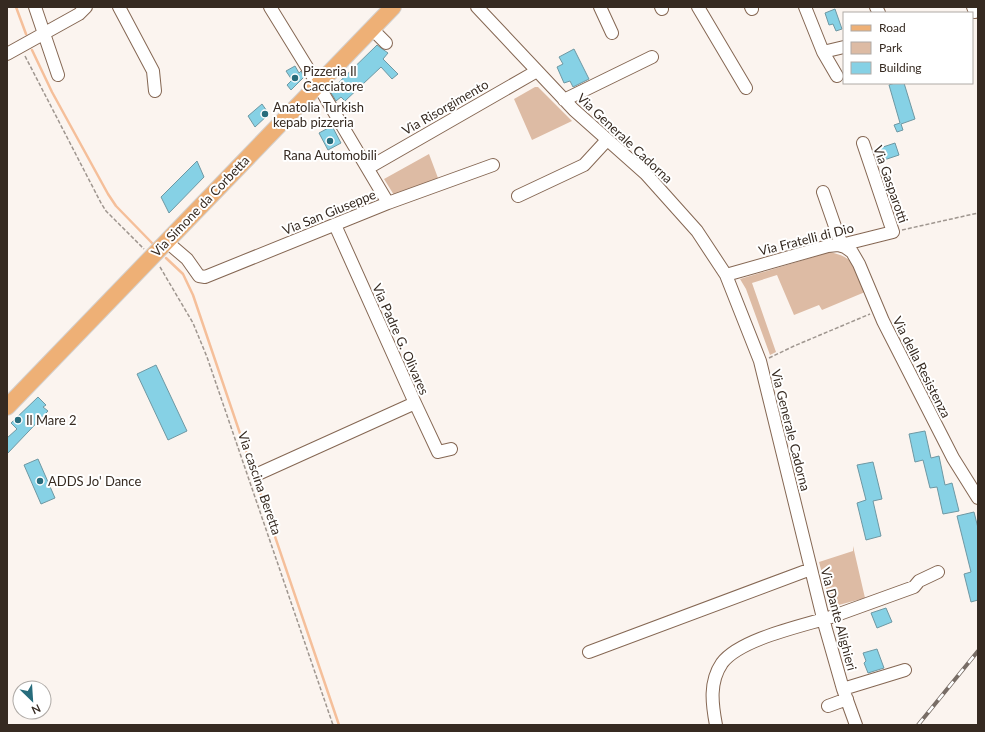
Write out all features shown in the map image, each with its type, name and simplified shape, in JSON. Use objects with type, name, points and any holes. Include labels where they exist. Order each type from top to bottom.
[{"type":"main road","name":"Via Simone da Corbetta","points":[[7,407],[394,7]]},
{"type":"street","points":[[35,7],[58,75]]},
{"type":"street","points":[[7,54],[79,14],[86,7]]},
{"type":"street","points":[[119,7],[153,71],[155,91]]},
{"type":"street","name":"Via San Giuseppe","points":[[166,241],[187,259],[202,278],[388,203],[270,7]]},
{"type":"street","name":"Via Generale Cadorna","points":[[477,7],[564,100],[646,174],[697,231],[726,275],[738,302],[760,361],[808,555]]},
{"type":"street","points":[[600,7],[612,33]]},
{"type":"street","points":[[698,7],[746,88]]},
{"type":"street","points":[[805,7],[823,52],[837,76]]},
{"type":"street","points":[[372,29],[386,43]]},
{"type":"street","points":[[823,52],[843,47]]},
{"type":"street","points":[[564,100],[652,57]]},
{"type":"street","name":"Via Risorgimento","points":[[368,168],[537,71]]},
{"type":"street","points":[[518,196],[584,165],[607,140]]},
{"type":"street","name":"Via Gasparotti","points":[[863,144],[893,232]]},
{"type":"street","points":[[388,203],[493,165]]},
{"type":"street","name":"Via della Resistenza","points":[[823,192],[839,238],[845,247],[852,252],[859,264],[879,310],[953,458],[978,498]]},
{"type":"street","name":"Via Padre G. Olivares","points":[[335,225],[414,403],[438,452],[451,449]]},
{"type":"street","name":"Via Fratelli di Dio","points":[[726,275],[828,246],[838,245],[845,247],[849,243],[893,232]]},
{"type":"street","points":[[260,473],[414,403]]},
{"type":"street","name":"Via Dante Alighieri","points":[[808,555],[823,619],[845,694],[856,725]]},
{"type":"street","points":[[589,652],[811,568]]},
{"type":"street","points":[[716,725],[712,702],[713,685],[723,662],[734,652],[770,635],[823,619],[914,587],[919,581],[938,572]]},
{"type":"street","name":"Via Dante Alighieri","points":[[845,694],[905,670]]},
{"type":"street","points":[[828,706],[845,694]]},
{"type":"path","points":[[23,52],[106,211],[146,251],[151,249],[154,254]]},
{"type":"path","points":[[893,232],[978,213]]},
{"type":"path","name":"Via cascina Beretta","points":[[154,254],[193,324],[207,358],[333,725]]},
{"type":"path","points":[[766,360],[794,346],[879,310]]},
{"type":"green space","points":[[535,87],[538,87],[572,121],[532,140],[514,99]]},
{"type":"green space","points":[[429,154],[438,178],[394,195],[384,179]]},
{"type":"green space","points":[[830,252],[838,254],[851,262],[865,292],[822,310],[819,305],[794,315],[777,275],[752,283],[776,352],[770,355],[746,289],[740,279]]},
{"type":"green space","points":[[853,546],[865,598],[831,607],[819,562],[853,551]]},
{"type":"building","points":[[835,9],[842,29],[836,31],[833,24],[829,25],[825,13]]},
{"type":"building","points":[[377,45],[388,53],[383,59],[398,74],[392,79],[381,67],[345,101],[341,97],[336,101],[330,91]]},
{"type":"building","points":[[574,49],[589,79],[573,87],[570,81],[564,83],[557,67],[563,64],[559,57]]},
{"type":"building","points":[[295,66],[299,73],[301,71],[304,77],[291,90],[287,85],[292,80],[286,71]]},
{"type":"building","points":[[904,84],[915,119],[901,124],[903,130],[897,132],[894,125],[900,123],[889,85]]},
{"type":"building","points":[[262,104],[269,114],[255,127],[248,116]]},
{"type":"building","points":[[332,126],[341,143],[328,150],[319,133]]},
{"type":"building","points":[[895,143],[899,155],[884,160],[880,148]]},
{"type":"building","points":[[197,161],[204,177],[169,213],[161,197]]},
{"type":"building","points":[[156,365],[187,431],[168,440],[137,374]]},
{"type":"building","points":[[38,397],[46,405],[43,407],[48,411],[7,454],[7,438],[17,429],[11,423]]},
{"type":"building","points":[[925,431],[931,458],[939,456],[945,485],[952,483],[959,511],[943,514],[937,487],[930,488],[923,460],[915,462],[909,434]]},
{"type":"building","name":"ADDS Jo' Dance","points":[[38,459],[55,498],[41,504],[24,465]]},
{"type":"building","points":[[873,462],[882,499],[873,501],[881,536],[866,540],[857,503],[866,500],[857,465]]},
{"type":"building","points":[[974,512],[978,528],[978,600],[971,602],[964,574],[971,572],[957,516]]},
{"type":"building","points":[[886,608],[892,622],[877,628],[871,613]]},
{"type":"building","points":[[877,649],[884,668],[868,673],[864,663],[866,661],[863,653]]},
{"type":"waterway","points":[[16,7],[26,34]]},
{"type":"waterway","points":[[32,50],[52,92],[108,194],[116,206],[153,244]]},
{"type":"waterway","points":[[166,258],[183,274],[193,295],[339,725]]},
{"type":"railway","points":[[918,725],[978,651]]},
{"type":"place","name":"Pizzeria Il Cacciatore","points":[[295,78]]},
{"type":"place","name":"Anatolia Turkish kepab pizzeria","points":[[265,114]]},
{"type":"place","name":"Rana Automobili","points":[[330,141]]},
{"type":"place","name":"Il Mare 2","points":[[18,420]]},
{"type":"place","name":"ADDS Jo' Dance","points":[[40,481]]}]
